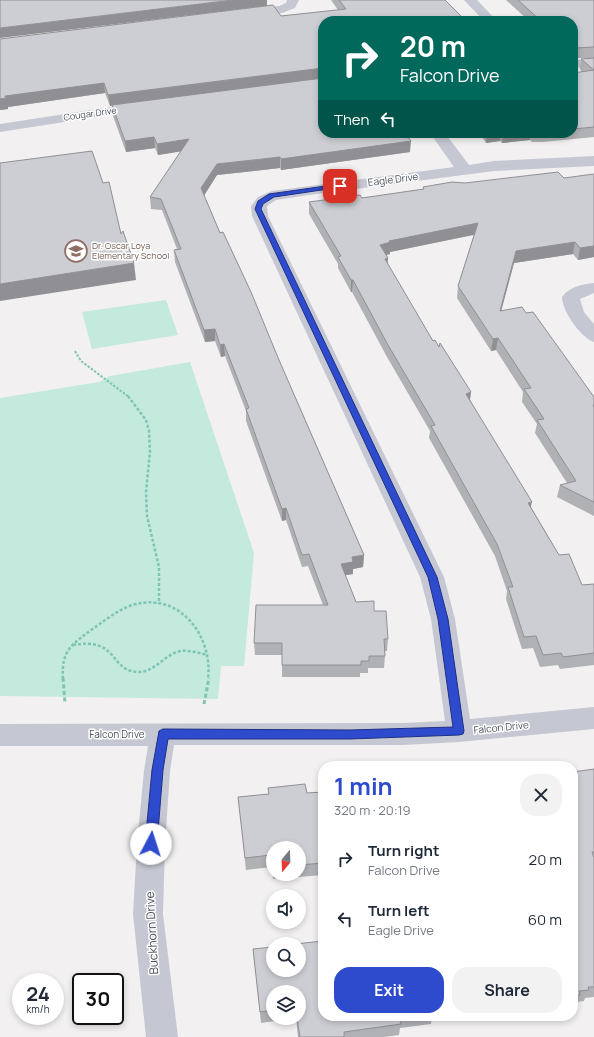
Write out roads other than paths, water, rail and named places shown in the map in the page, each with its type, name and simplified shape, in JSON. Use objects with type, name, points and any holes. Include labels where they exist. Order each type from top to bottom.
[{"type":"street","points":[[238,14],[282,9],[291,5],[293,0]]},
{"type":"street","points":[[470,0],[486,16]]},
{"type":"street","points":[[578,64],[594,63]]},
{"type":"street","name":"Cougar Drive","points":[[0,128],[158,104]]},
{"type":"street","points":[[441,138],[464,169]]},
{"type":"street","name":"Eagle Drive","points":[[459,731],[443,619],[432,577],[258,209],[260,203],[277,194],[464,169],[531,163],[594,161]]},
{"type":"street","points":[[594,288],[575,293],[571,297],[570,302],[572,308],[594,336]]},
{"type":"street","name":"Falcon Drive","points":[[0,735],[350,735],[459,731],[594,718]]},
{"type":"street","name":"Buckhorn Drive","points":[[162,1037],[148,914],[151,844],[163,734]]},
{"type":"place","name":"Dr. Oscar Loya Elementary School","points":[[76,251]]}]
